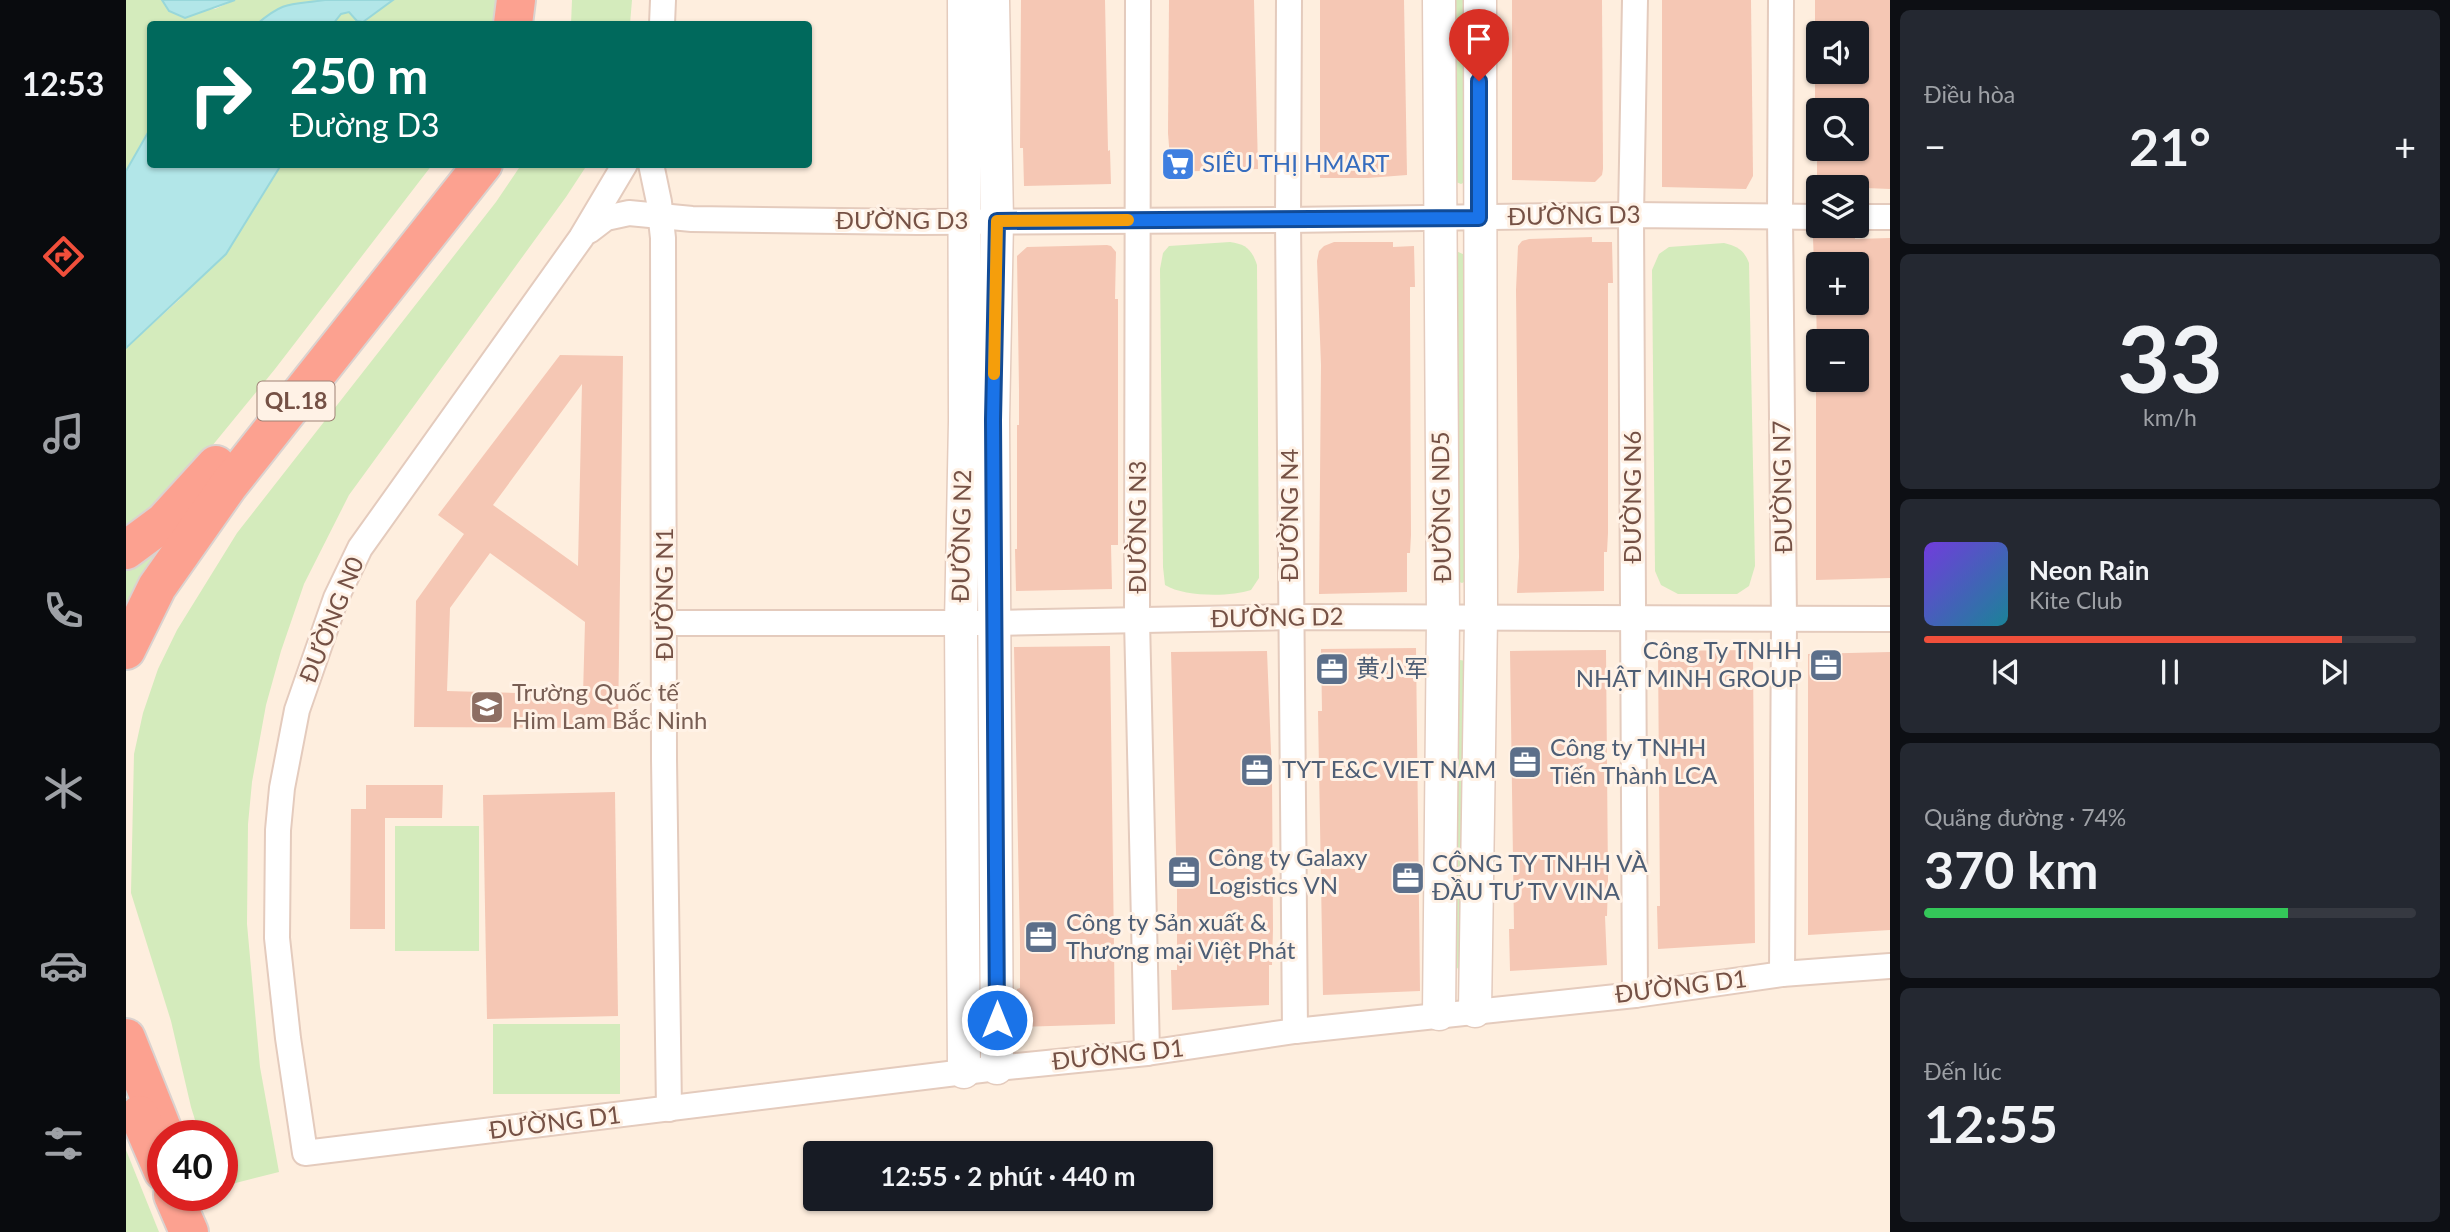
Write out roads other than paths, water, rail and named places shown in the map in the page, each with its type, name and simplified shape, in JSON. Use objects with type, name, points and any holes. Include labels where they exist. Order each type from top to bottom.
[{"type":"highway","points":[[513,21],[516,0]]},
{"type":"highway","points":[[535,21],[536,0]]},
{"type":"highway","points":[[126,550],[164,522],[199,485],[450,168]]},
{"type":"highway","name":"QL.18","points":[[126,650],[158,587],[221,496],[481,168]]},
{"type":"highway","points":[[126,1038],[159,1120]]},
{"type":"highway","points":[[126,1085],[147,1134]]},
{"type":"highway","points":[[180,1211],[189,1232]]},
{"type":"highway","points":[[196,1211],[204,1232]]},
{"type":"street","points":[[662,21],[663,0]]},
{"type":"street","name":"ĐƯỜNG N3","points":[[1139,0],[1138,621],[1147,1053]]},
{"type":"street","name":"ĐƯỜNG N4","points":[[1289,0],[1288,220],[1295,1031]]},
{"type":"street","name":"ĐƯỜNG ND5","points":[[1439,0],[1443,618],[1439,1014]]},
{"type":"street","name":"ĐƯỜNG ND5","points":[[1475,1011],[1481,617],[1479,0]]},
{"type":"street","name":"ĐƯỜNG N6","points":[[1635,0],[1631,215],[1635,995]]},
{"type":"street","name":"ĐƯỜNG N7","points":[[1781,0],[1784,620],[1782,974]]},
{"type":"street","name":"ĐƯỜNG N2","points":[[979,10],[963,221],[993,623],[997,1068]]},
{"type":"street","name":"ĐƯỜNG N2","points":[[964,1072],[961,623],[997,221],[979,10]]},
{"type":"street","name":"ĐƯỜNG N0","points":[[305,1153],[277,938],[278,830],[282,788],[297,710],[337,598],[360,548],[581,238],[623,168]]},
{"type":"street","name":"ĐƯỜNG N1","points":[[652,168],[661,216],[669,1109]]},
{"type":"street","name":"ĐƯỜNG D3","points":[[581,238],[596,224],[614,215],[632,213],[738,221],[1288,220],[1631,215],[1806,217]]},
{"type":"street","points":[[1869,217],[1890,217]]},
{"type":"street","name":"ĐƯỜNG D2","points":[[665,623],[993,623],[1291,617],[1890,619]]},
{"type":"street","points":[[962,849],[996,847]]},
{"type":"street","name":"ĐƯỜNG D1","points":[[305,1153],[997,1068],[1147,1053],[1295,1031],[1439,1014],[1635,995],[1782,974],[1890,966]]},
{"type":"water","points":[[162,0],[235,0],[185,18],[169,11]]},
{"type":"water","points":[[325,0],[393,0],[364,21],[357,21],[349,12],[341,14],[335,21],[261,21],[282,7]]},
{"type":"water","points":[[147,134],[147,168],[279,168],[226,254],[126,348],[126,171]]},
{"type":"place","name":"SIÊU THỊ HMART","points":[[1178,164]]},
{"type":"place","name":"Công Ty TNHH NHẬT MINH GROUP","points":[[1826,665]]},
{"type":"place","name":"黄小军","points":[[1332,669]]},
{"type":"place","name":"Trường Quốc tế Him Lam Bắc Ninh","points":[[487,707]]},
{"type":"place","name":"Công ty TNHH Tiến Thành LCA","points":[[1525,762]]},
{"type":"place","name":"TYT E&C VIET NAM","points":[[1257,770]]},
{"type":"place","name":"Công ty Galaxy Logistics VN","points":[[1184,872]]},
{"type":"place","name":"CÔNG TY TNHH VÀ ĐẦU TƯ TV VINA","points":[[1408,878]]},
{"type":"place","name":"Công ty Sản xuất & Thương mại Việt Phát","points":[[1041,937]]}]
